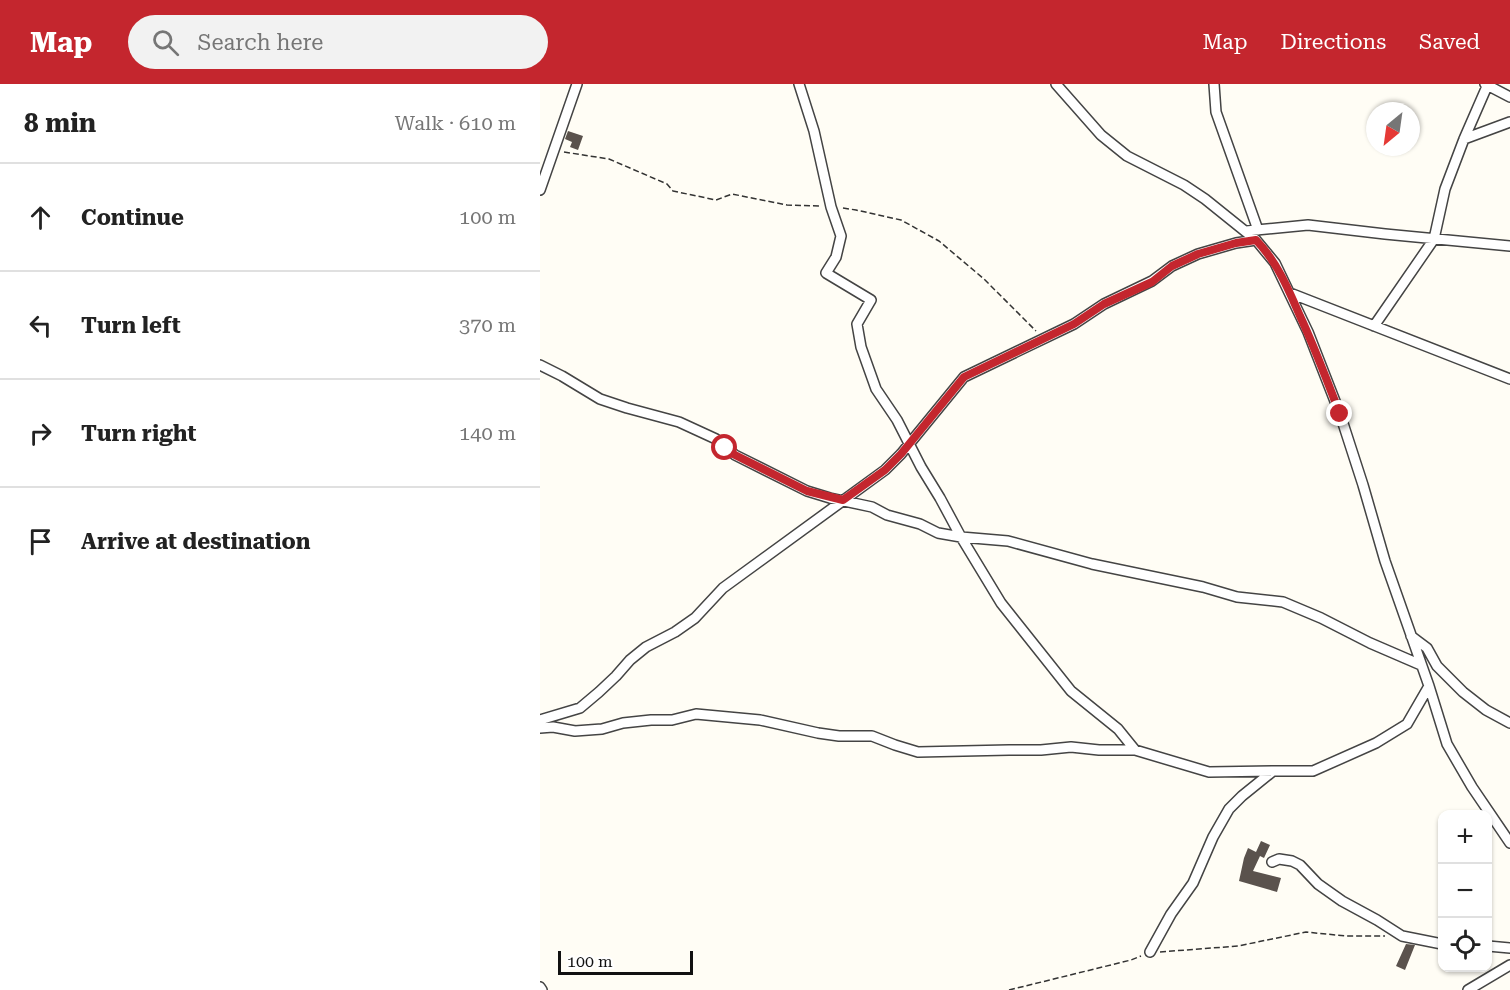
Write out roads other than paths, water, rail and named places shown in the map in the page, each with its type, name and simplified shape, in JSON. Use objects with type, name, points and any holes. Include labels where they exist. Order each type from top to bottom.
[{"type":"street","points":[[540,190],[577,84]]},
{"type":"street","points":[[799,84],[814,131],[831,207],[841,236],[836,257],[826,273],[872,300],[857,324],[861,347],[876,389],[897,420],[921,467],[1001,603],[1071,691],[1118,729],[1135,750]]},
{"type":"street","points":[[1056,84],[1101,135],[1127,156],[1184,185],[1246,231],[1275,263],[1308,332],[1340,414],[1385,561],[1448,744],[1472,787],[1510,843]]},
{"type":"street","points":[[1214,84],[1216,112],[1258,230]]},
{"type":"street","points":[[1374,326],[1434,239],[1445,189],[1487,85],[1510,97]]},
{"type":"street","points":[[1464,139],[1510,123]]},
{"type":"street","points":[[1246,231],[1308,225],[1510,246]]},
{"type":"street","points":[[540,720],[580,708],[599,693],[630,660],[646,647],[675,632],[695,618],[723,588],[885,470],[964,377],[1074,324],[1104,304],[1152,282],[1172,266],[1198,254],[1256,240]]},
{"type":"street","points":[[1290,293],[1510,379]]},
{"type":"street","points":[[540,365],[600,399],[680,422],[716,439],[735,455],[807,491],[872,507],[887,515],[920,524],[939,533],[1008,541],[1092,564],[1203,587],[1237,597],[1283,602],[1421,665]]},
{"type":"street","points":[[1411,636],[1427,648],[1437,666],[1463,692],[1486,710],[1510,723]]},
{"type":"street","points":[[540,728],[602,729],[623,723],[672,720],[696,714],[760,720],[839,736],[872,736],[918,752],[1041,750],[1071,747],[1135,750],[1209,772],[1313,771],[1376,743],[1407,724],[1429,686]]},
{"type":"street","points":[[1150,952],[1171,914],[1193,883],[1213,837],[1229,809],[1273,771]]},
{"type":"street","points":[[1272,862],[1279,859],[1292,861],[1300,865],[1318,884],[1342,901],[1402,936],[1438,943]]},
{"type":"street","points":[[1492,946],[1510,948]]},
{"type":"street","points":[[1468,990],[1510,965]]}]
